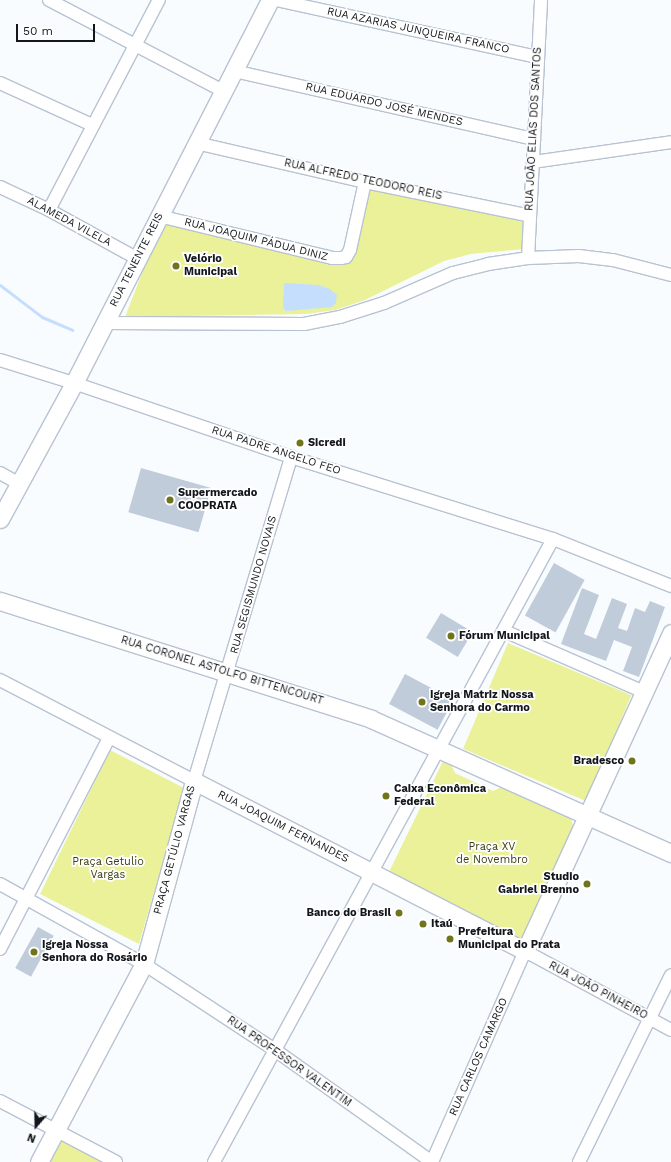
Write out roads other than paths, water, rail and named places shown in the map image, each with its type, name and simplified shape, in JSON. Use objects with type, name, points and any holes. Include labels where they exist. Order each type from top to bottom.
[{"type":"street","points":[[49,0],[223,91]]},
{"type":"street","points":[[49,210],[92,125],[159,0]]},
{"type":"street","name":"RUA TENENTE REIS","points":[[0,519],[18,482],[41,446],[74,383],[270,0]]},
{"type":"street","name":"RUA AZARIAS JUNQUEIRA FRANCO","points":[[276,0],[538,57]]},
{"type":"street","name":"RUA JOÃO ELIAS DOS SANTOS","points":[[528,258],[541,0]]},
{"type":"street","name":"RUA EDUARDO JOSÉ MENDES","points":[[234,71],[534,139]]},
{"type":"street","points":[[0,83],[92,125]]},
{"type":"street","points":[[533,162],[671,142]]},
{"type":"street","name":"RUA ALFREDO TEODORO REIS","points":[[196,143],[365,182],[530,216]]},
{"type":"street","name":"RUA JOAQUIM PÁDUA DINIZ","points":[[159,216],[332,258],[346,257],[350,250],[365,182]]},
{"type":"street","name":"ALAMEDA VILELA","points":[[0,187],[49,210],[138,259]]},
{"type":"street","points":[[105,323],[304,324],[340,317],[384,303],[453,273],[488,264],[528,258],[579,256],[613,260],[671,275]]},
{"type":"street","name":"RUA PADRE ANGELO FEO","points":[[0,360],[74,383],[291,457],[553,539]]},
{"type":"street","name":"RUA SEGISMUNDO NOVAIS","points":[[194,780],[228,673],[291,457]]},
{"type":"street","points":[[0,473],[18,482]]},
{"type":"street","points":[[214,1162],[441,748],[553,539],[671,586]]},
{"type":"street","name":"RUA CORONEL ASTOLFO BITTENCOURT","points":[[0,600],[364,716],[441,748]]},
{"type":"street","points":[[504,631],[644,692]]},
{"type":"street","points":[[372,873],[525,951],[671,633]]},
{"type":"street","name":"PRAÇA GETÚLIO VARGAS","points":[[0,680],[109,738],[194,780],[144,964],[39,1162]]},
{"type":"street","points":[[0,949],[28,898],[109,738]]},
{"type":"street","points":[[441,748],[671,853]]},
{"type":"street","name":"RUA JOAQUIM FERNANDES","points":[[194,780],[372,873]]},
{"type":"street","points":[[0,884],[28,898],[144,964]]},
{"type":"street","name":"RUA JOÃO PINHEIRO","points":[[525,951],[671,1030]]},
{"type":"street","name":"RUA CARLOS CAMARGO","points":[[432,1162],[525,951]]},
{"type":"street","name":"RUA PROFESSOR VALENTIM","points":[[144,964],[275,1050],[432,1162]]},
{"type":"street","points":[[579,1162],[671,975]]},
{"type":"street","points":[[0,1101],[56,1132],[116,1162]]},
{"type":"water","points":[[284,283],[319,285],[330,289],[337,295],[336,303],[332,307],[286,311],[283,308]]},
{"type":"waterway","points":[[0,285],[42,317],[72,330]]},
{"type":"place","name":"Velório Municipal","points":[[176,266]]},
{"type":"place","name":"Sicredi","points":[[300,443]]},
{"type":"place","name":"Supermercado COOPRATA","points":[[170,500]]},
{"type":"place","name":"Fórum Municipal","points":[[451,636]]},
{"type":"place","name":"Igreja Matriz Nossa Senhora do Carmo","points":[[422,702]]},
{"type":"place","name":"Bradesco","points":[[632,761]]},
{"type":"place","name":"Caixa Econômica Federal","points":[[386,796]]},
{"type":"place","name":"Studio Gabriel Brenno","points":[[587,884]]},
{"type":"place","name":"Banco do Brasil","points":[[399,913]]},
{"type":"place","name":"Itaú","points":[[423,924]]},
{"type":"place","name":"Prefeitura Municipal do Prata","points":[[450,939]]},
{"type":"place","name":"Igreja Nossa Senhora do Rosário","points":[[34,952]]},
{"type":"park label","name":"Praça XV de Novembro","points":[[492,854]]},
{"type":"park label","name":"Praça Getulio Vargas","points":[[108,869]]}]
